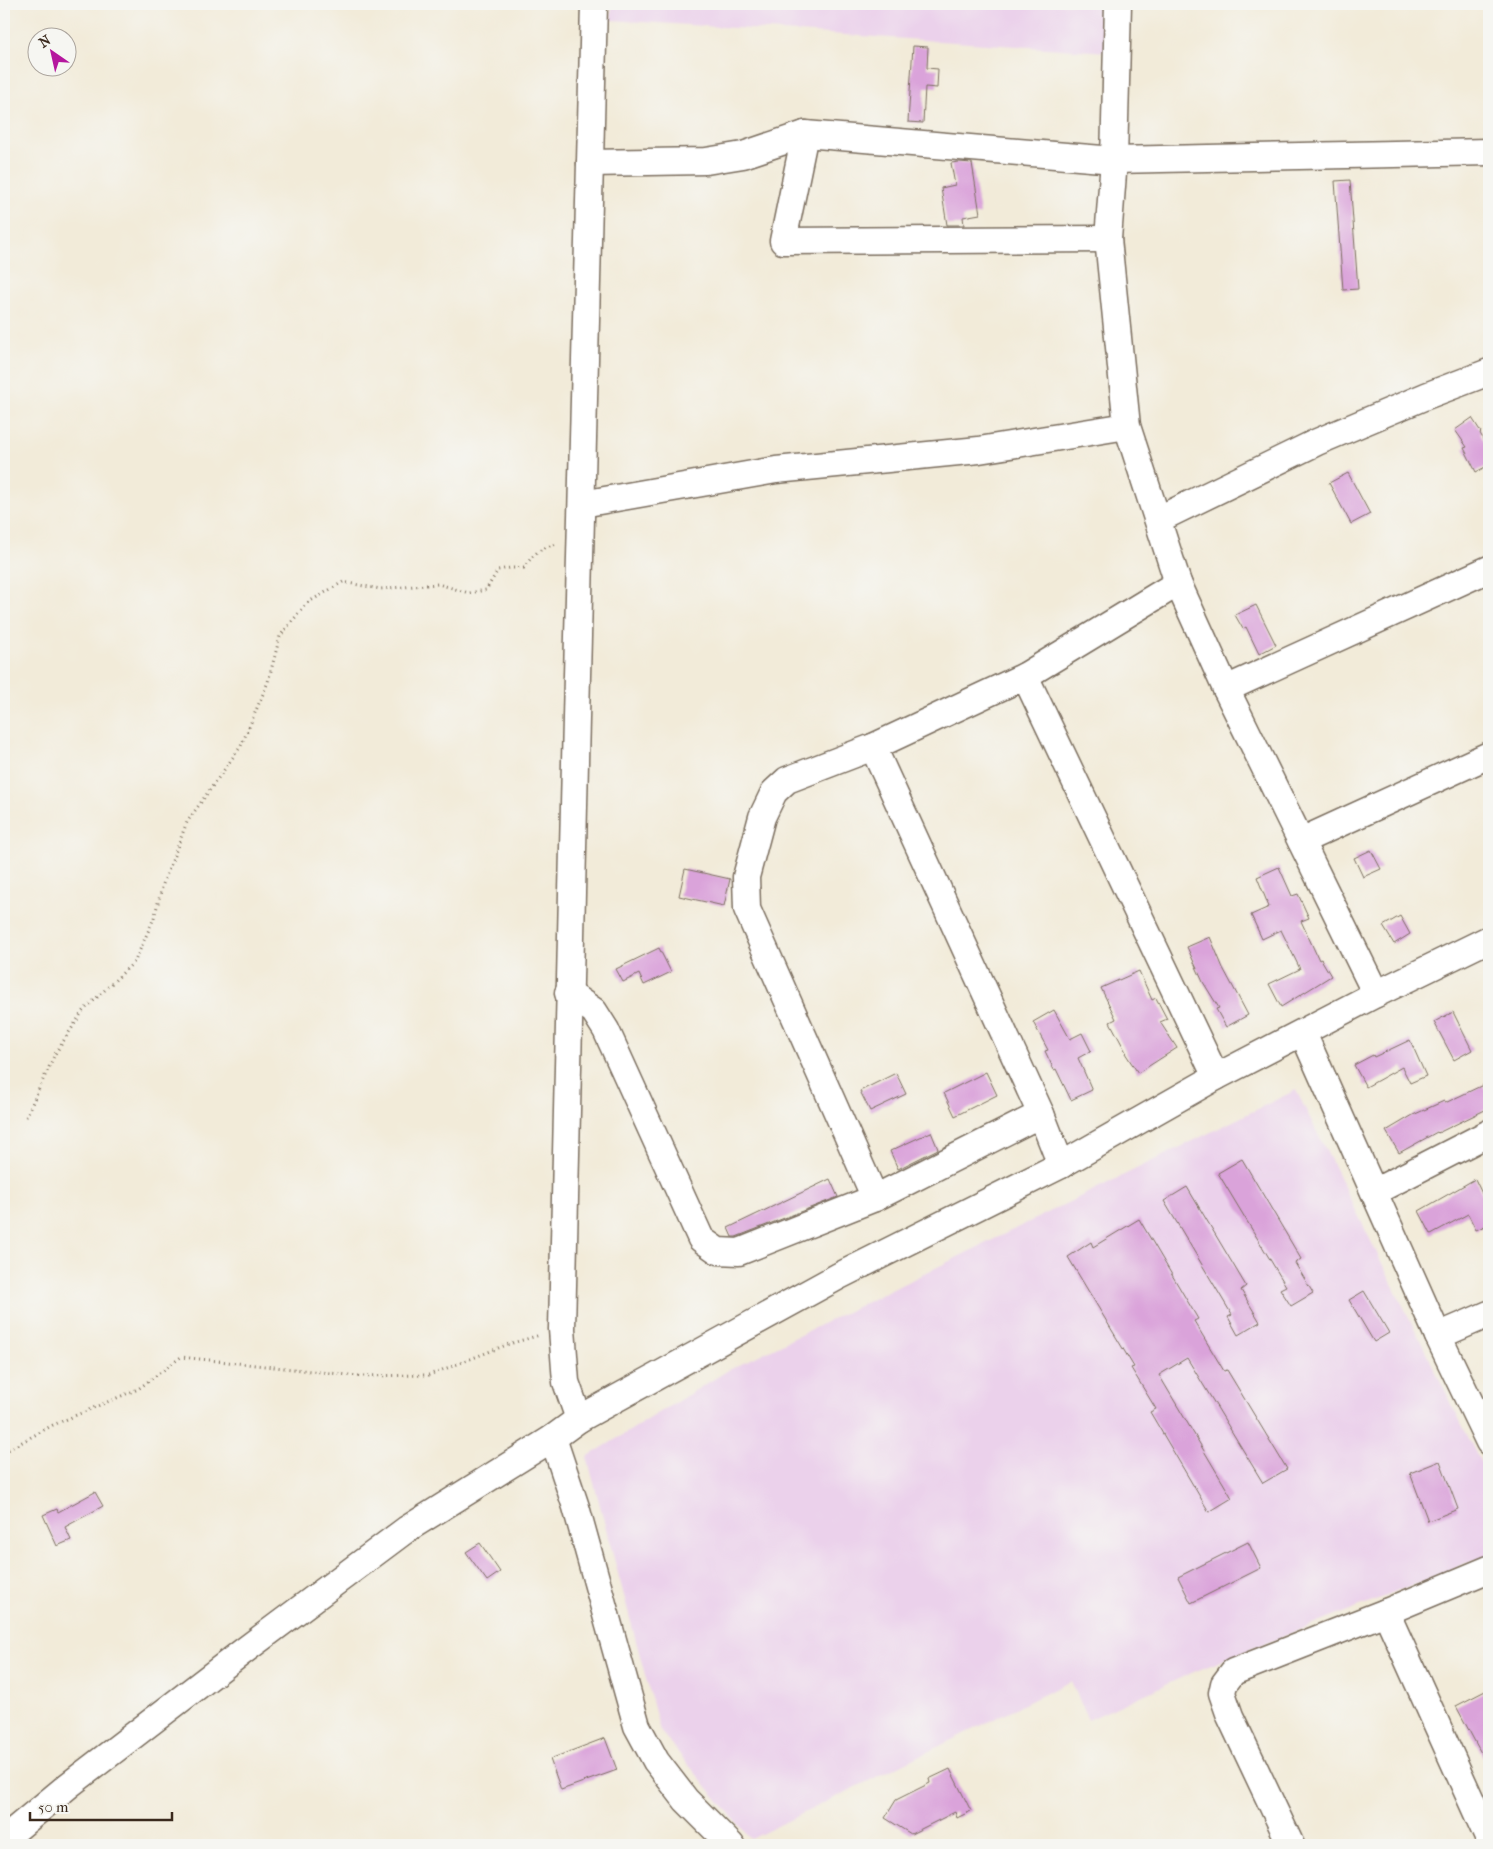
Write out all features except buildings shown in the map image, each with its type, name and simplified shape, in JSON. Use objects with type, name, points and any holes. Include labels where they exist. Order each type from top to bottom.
[{"type":"street","points":[[579,1419],[566,1382],[562,1329],[568,993],[594,4]]},
{"type":"street","points":[[1118,4],[1114,160],[1108,239],[1127,426],[1159,519],[1178,583],[1226,689],[1376,994]]},
{"type":"street","points":[[590,163],[706,160],[744,155],[805,134],[1114,160],[1489,152]]},
{"type":"street","points":[[805,134],[783,241],[1108,239]]},
{"type":"street","points":[[1159,519],[1316,442],[1489,372]]},
{"type":"street","points":[[582,504],[776,470],[979,450],[1127,426]]},
{"type":"street","points":[[1226,689],[1489,569]]},
{"type":"street","points":[[875,1198],[747,910],[746,877],[762,817],[774,792],[787,780],[873,747],[1025,676],[1178,583]]},
{"type":"street","points":[[1025,676],[1216,1077]]},
{"type":"street","points":[[873,747],[1041,1114],[1061,1165]]},
{"type":"street","points":[[1301,841],[1489,755]]},
{"type":"street","points":[[4,1839],[69,1786],[241,1653],[407,1528],[552,1438],[579,1419],[839,1276],[1061,1165],[1216,1077],[1376,994],[1489,939]]},
{"type":"street","points":[[568,993],[594,1011],[606,1030],[701,1239],[718,1251],[739,1252],[875,1198],[1041,1114]]},
{"type":"street","points":[[1303,1033],[1438,1336],[1489,1442]]},
{"type":"street","points":[[1374,1192],[1489,1133]]},
{"type":"street","points":[[1438,1336],[1489,1314]]},
{"type":"street","points":[[552,1438],[576,1507],[637,1726],[656,1761],[686,1800],[731,1845]]},
{"type":"street","points":[[1291,1845],[1230,1716],[1222,1693],[1224,1684],[1233,1672],[1489,1570]]},
{"type":"street","points":[[1386,1612],[1489,1840]]},
{"type":"path","points":[[26,1117],[55,1054],[83,1012],[135,961],[154,918],[163,884],[187,822],[241,746],[268,682],[280,636],[307,603],[343,582],[380,589],[438,584],[469,593],[486,590],[498,570],[524,568],[534,554],[550,545],[581,541]]},
{"type":"path","points":[[4,1452],[53,1425],[138,1389],[181,1357],[358,1376],[429,1375],[509,1344],[562,1329]]},
{"type":"shaded area","points":[[612,4],[1110,4],[1108,52],[611,20]]},
{"type":"shaded area","points":[[1296,1090],[1489,1479],[1489,1555],[1196,1671],[1088,1720],[1071,1681],[751,1839],[660,1731],[587,1457],[727,1371]]}]
